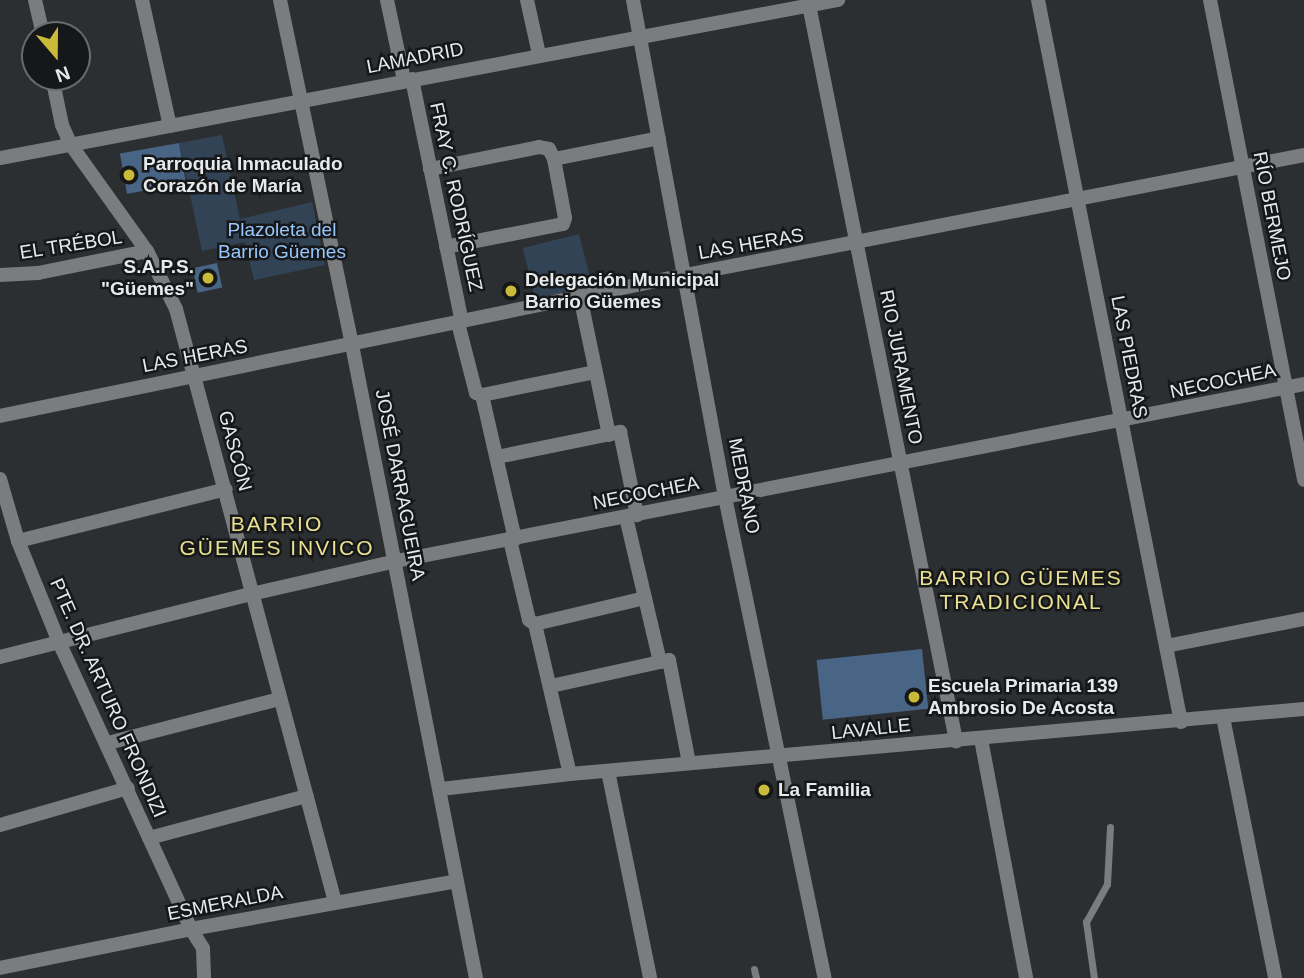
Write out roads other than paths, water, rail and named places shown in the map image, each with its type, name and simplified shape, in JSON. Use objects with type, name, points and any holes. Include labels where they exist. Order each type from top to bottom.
[{"type":"street","points":[[35,0],[40,21]]},
{"type":"street","points":[[142,0],[170,126]]},
{"type":"street","name":"JOSÉ DARRAGUEIRA","points":[[280,0],[396,561],[476,978]]},
{"type":"street","name":"FRAY C. RODRÍGUEZ","points":[[387,0],[430,169],[476,393],[482,395]]},
{"type":"street","points":[[527,0],[539,54]]},
{"type":"street","name":"MEDRANO","points":[[633,0],[725,497],[825,978]]},
{"type":"street","name":"LAMADRID","points":[[0,158],[808,3],[838,0]]},
{"type":"street","name":"LAS PIEDRAS","points":[[1038,0],[1181,722]]},
{"type":"street","name":"RÍO BERMEJO","points":[[1210,0],[1304,480]]},
{"type":"street","name":"RIO JURAMENTO","points":[[808,3],[956,741]]},
{"type":"street","name":"GASCÓN","points":[[55,91],[62,125],[71,145],[147,251],[176,309],[335,902]]},
{"type":"street","points":[[554,159],[659,138]]},
{"type":"street","points":[[430,169],[539,147],[549,149],[554,159],[565,218],[563,224],[446,247]]},
{"type":"street","name":"LAS HERAS","points":[[0,416],[580,296],[1304,155]]},
{"type":"street","name":"EL TRÉBOL","points":[[0,275],[38,273],[147,251]]},
{"type":"street","points":[[580,296],[609,435]]},
{"type":"street","points":[[570,774],[535,624],[529,620],[482,395],[595,372]]},
{"type":"street","name":"NECOCHEA","points":[[0,657],[396,561],[1121,422],[1304,384]]},
{"type":"street","points":[[497,457],[620,432],[645,598],[660,662]]},
{"type":"street","name":"PTE. DR. ARTURO FRONDIZI","points":[[0,479],[19,541],[59,642],[191,929]]},
{"type":"street","points":[[19,541],[226,489]]},
{"type":"street","points":[[535,624],[645,598]]},
{"type":"street","points":[[1166,646],[1304,619]]},
{"type":"street","points":[[551,686],[669,660],[690,763]]},
{"type":"street","points":[[108,744],[279,699]]},
{"type":"street","name":"LAVALLE","points":[[441,789],[570,774],[779,758],[1304,709]]},
{"type":"street","points":[[1223,717],[1275,978]]},
{"type":"street","points":[[981,739],[1027,978]]},
{"type":"street","points":[[608,771],[650,978]]},
{"type":"street","points":[[0,825],[128,788]]},
{"type":"street","points":[[149,838],[307,796]]},
{"type":"street","name":"ESMERALDA","points":[[0,968],[191,929],[457,881]]},
{"type":"street","points":[[191,929],[203,948],[204,978]]},
{"type":"lane","points":[[1094,978],[1086,922],[1107,884],[1110,827]]},
{"type":"lane","points":[[754,969],[756,978]]},
{"type":"place","name":"Parroquia Inmaculado Corazón de María","points":[[129,175]]},
{"type":"place","name":"S.A.P.S. \"Güemes\"","points":[[208,278]]},
{"type":"place","name":"Delegación Municipal Barrio Güemes","points":[[511,291]]},
{"type":"place","name":"Escuela Primaria 139 Ambrosio De Acosta","points":[[914,697]]},
{"type":"place","name":"La Familia","points":[[764,790]]},
{"type":"district","name":"BARRIO GÜEMES INVICO","points":[[277,536]]},
{"type":"district","name":"BARRIO GÜEMES TRADICIONAL","points":[[1021,590]]},
{"type":"park label","name":"Plazoleta del Barrio Güemes","points":[[282,241]]}]
